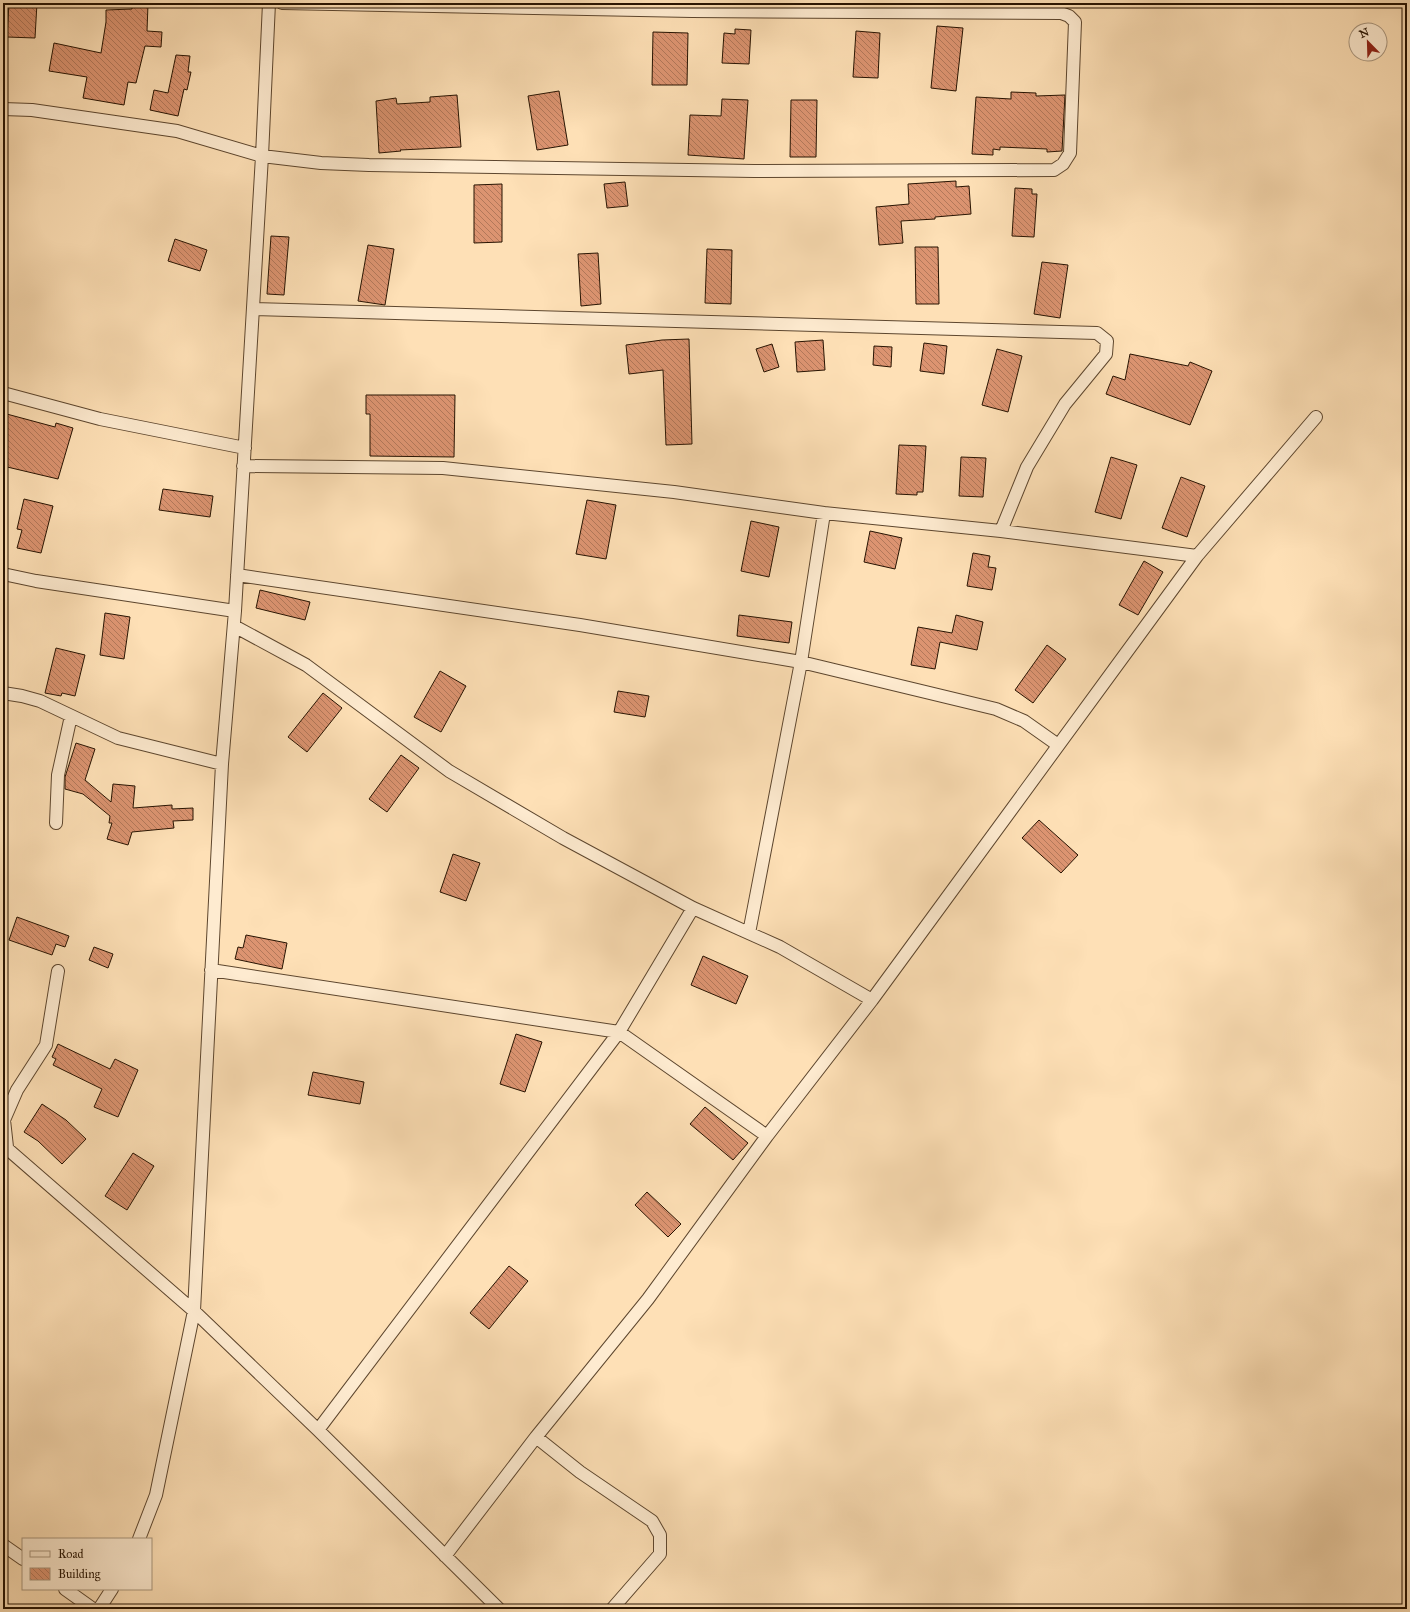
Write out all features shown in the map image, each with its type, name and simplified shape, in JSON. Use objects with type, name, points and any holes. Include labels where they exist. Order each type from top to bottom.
[{"type":"street","points":[[139,1538],[156,1496],[194,1311],[222,764],[235,611],[262,156],[269,3]]},
{"type":"street","points":[[3,110],[32,110],[177,131],[262,156],[369,165],[762,171],[1054,170],[1063,164],[1070,153],[1075,22],[1069,16],[1054,13],[692,7],[282,3]]},
{"type":"street","points":[[253,310],[1097,333],[1107,341],[1106,354],[1065,404],[1027,467],[1001,531]]},
{"type":"street","points":[[3,393],[100,420],[245,448]]},
{"type":"street","points":[[445,1556],[536,1437],[648,1299],[767,1136],[872,1000],[1197,556],[1316,417]]},
{"type":"street","points":[[243,466],[444,468],[674,492],[824,513],[1001,531],[1197,556]]},
{"type":"street","points":[[749,933],[801,662],[824,513]]},
{"type":"street","points":[[3,574],[36,581],[235,611]]},
{"type":"street","points":[[237,575],[580,625],[801,662],[996,709],[1024,721],[1058,746]]},
{"type":"street","points":[[234,626],[306,665],[448,771],[564,838],[693,908],[780,947],[872,1000]]},
{"type":"street","points":[[3,693],[40,701],[118,738],[222,764]]},
{"type":"street","points":[[56,823],[58,775],[71,716]]},
{"type":"street","points":[[318,1430],[619,1032],[693,908]]},
{"type":"street","points":[[58,970],[46,1045],[17,1090],[4,1120],[5,1146],[194,1311],[318,1430],[499,1609]]},
{"type":"street","points":[[211,970],[619,1032],[767,1136]]},
{"type":"street","points":[[536,1437],[580,1472],[652,1521],[660,1535],[660,1554],[612,1609]]},
{"type":"street","points":[[3,1545],[22,1558]]},
{"type":"street","points":[[66,1590],[93,1609]]},
{"type":"street","points":[[100,1609],[111,1590]]},
{"type":"building","points":[[9,3],[37,3],[35,38],[7,37]]},
{"type":"building","points":[[132,3],[148,4],[147,31],[162,32],[161,47],[145,46],[136,83],[128,82],[124,105],[83,98],[87,77],[49,71],[54,43],[101,53],[106,22],[106,10],[132,9]]},
{"type":"building","points":[[937,26],[963,28],[956,91],[931,88]]},
{"type":"building","points":[[735,29],[751,30],[749,64],[722,63],[724,33],[735,34]]},
{"type":"building","points":[[856,31],[880,33],[878,78],[853,77]]},
{"type":"building","points":[[653,32],[688,33],[687,85],[652,85]]},
{"type":"building","points":[[176,55],[190,56],[188,72],[191,72],[187,90],[184,89],[178,116],[150,110],[154,90],[168,93]]},
{"type":"building","points":[[559,91],[568,145],[537,150],[528,96]]},
{"type":"building","points":[[1011,92],[1036,93],[1036,96],[1065,95],[1062,151],[1047,152],[1047,149],[1000,147],[1000,150],[993,149],[993,155],[972,154],[976,97],[1011,99]]},
{"type":"building","points":[[457,95],[461,147],[400,150],[401,151],[379,153],[376,101],[396,98],[397,104],[430,102],[430,97]]},
{"type":"building","points":[[722,99],[748,100],[744,159],[688,155],[690,115],[721,116]]},
{"type":"building","points":[[791,100],[817,100],[816,157],[790,157]]},
{"type":"building","points":[[956,181],[956,187],[969,186],[971,214],[935,217],[935,219],[901,221],[903,243],[879,245],[876,207],[909,204],[908,184]]},
{"type":"building","points":[[625,182],[628,206],[607,208],[604,184]]},
{"type":"building","points":[[502,184],[502,242],[474,243],[474,185]]},
{"type":"building","points":[[1015,188],[1032,189],[1032,194],[1037,194],[1034,237],[1012,236]]},
{"type":"building","points":[[271,236],[289,237],[284,295],[267,294]]},
{"type":"building","points":[[175,239],[207,250],[200,271],[168,261]]},
{"type":"building","points":[[368,245],[394,249],[385,305],[358,301]]},
{"type":"building","points":[[915,247],[938,247],[939,304],[916,304]]},
{"type":"building","points":[[707,249],[732,250],[731,304],[705,303]]},
{"type":"building","points":[[598,253],[601,304],[581,306],[578,254]]},
{"type":"building","points":[[1042,262],[1068,265],[1060,318],[1034,314]]},
{"type":"building","points":[[689,339],[692,444],[666,445],[663,370],[629,374],[626,345],[662,340]]},
{"type":"building","points":[[823,340],[825,370],[797,372],[795,342]]},
{"type":"building","points":[[924,343],[947,346],[944,374],[920,371]]},
{"type":"building","points":[[772,344],[779,367],[764,372],[756,349]]},
{"type":"building","points":[[874,346],[892,347],[891,367],[873,365]]},
{"type":"building","points":[[997,349],[1022,356],[1008,412],[982,405]]},
{"type":"building","points":[[1130,354],[1188,366],[1190,362],[1212,371],[1190,425],[1106,394],[1113,376],[1125,380]]},
{"type":"building","points":[[366,395],[455,395],[454,457],[370,456],[370,414],[366,414]]},
{"type":"building","points":[[3,413],[55,427],[56,423],[73,428],[58,479],[3,466]]},
{"type":"building","points":[[899,445],[926,446],[923,492],[917,492],[917,495],[896,494]]},
{"type":"building","points":[[961,457],[986,458],[983,497],[959,496]]},
{"type":"building","points":[[1111,457],[1137,465],[1121,519],[1095,512]]},
{"type":"building","points":[[1181,477],[1205,486],[1187,537],[1162,528]]},
{"type":"building","points":[[163,489],[213,496],[210,517],[159,510]]},
{"type":"building","points":[[24,499],[53,506],[41,553],[17,548],[22,530],[17,529]]},
{"type":"building","points":[[587,500],[616,505],[606,559],[576,554]]},
{"type":"building","points":[[751,521],[779,527],[769,577],[741,571]]},
{"type":"building","points":[[870,531],[902,538],[895,569],[864,562]]},
{"type":"building","points":[[973,553],[990,556],[988,567],[996,568],[992,590],[967,586]]},
{"type":"building","points":[[1144,561],[1163,572],[1138,615],[1119,605]]},
{"type":"building","points":[[260,590],[310,602],[305,620],[256,608]]},
{"type":"building","points":[[105,613],[130,617],[124,659],[100,655]]},
{"type":"building","points":[[739,615],[792,622],[789,643],[737,636]]},
{"type":"building","points":[[956,615],[983,622],[977,650],[940,642],[935,669],[911,665],[918,627],[952,633]]},
{"type":"building","points":[[1047,645],[1066,659],[1033,703],[1015,690]]},
{"type":"building","points":[[56,648],[85,655],[75,696],[62,693],[61,696],[45,693]]},
{"type":"building","points":[[440,671],[466,686],[441,732],[414,717]]},
{"type":"building","points":[[618,691],[649,696],[645,717],[614,712]]},
{"type":"building","points":[[323,693],[342,708],[307,752],[288,737]]},
{"type":"building","points":[[76,743],[95,749],[85,780],[111,802],[113,784],[135,786],[133,808],[172,805],[172,809],[193,808],[193,820],[173,821],[174,828],[132,832],[128,845],[107,839],[112,823],[109,823],[110,816],[83,794],[65,789],[65,777]]},
{"type":"building","points":[[401,755],[419,768],[387,812],[369,799]]},
{"type":"building","points":[[1039,820],[1078,855],[1061,873],[1022,838]]},
{"type":"building","points":[[453,854],[480,863],[466,901],[440,892]]},
{"type":"building","points":[[17,917],[69,936],[65,947],[56,944],[52,955],[9,940]]},
{"type":"building","points":[[246,935],[287,943],[282,969],[235,959],[238,947],[243,948]]},
{"type":"building","points":[[94,947],[113,954],[108,968],[89,960]]},
{"type":"building","points":[[703,956],[748,976],[736,1004],[691,985]]},
{"type":"building","points":[[516,1034],[542,1042],[525,1092],[500,1084]]},
{"type":"building","points":[[58,1044],[110,1069],[115,1059],[138,1070],[118,1117],[94,1107],[102,1089],[53,1065],[56,1059],[52,1057]]},
{"type":"building","points":[[313,1072],[364,1082],[360,1104],[308,1095]]},
{"type":"building","points":[[42,1104],[66,1120],[86,1139],[62,1164],[38,1141],[24,1132]]},
{"type":"building","points":[[705,1107],[748,1143],[733,1160],[690,1124]]},
{"type":"building","points":[[133,1153],[154,1166],[127,1210],[105,1196]]},
{"type":"building","points":[[647,1192],[681,1224],[668,1237],[635,1205]]},
{"type":"building","points":[[509,1266],[528,1281],[489,1329],[470,1313]]}]
